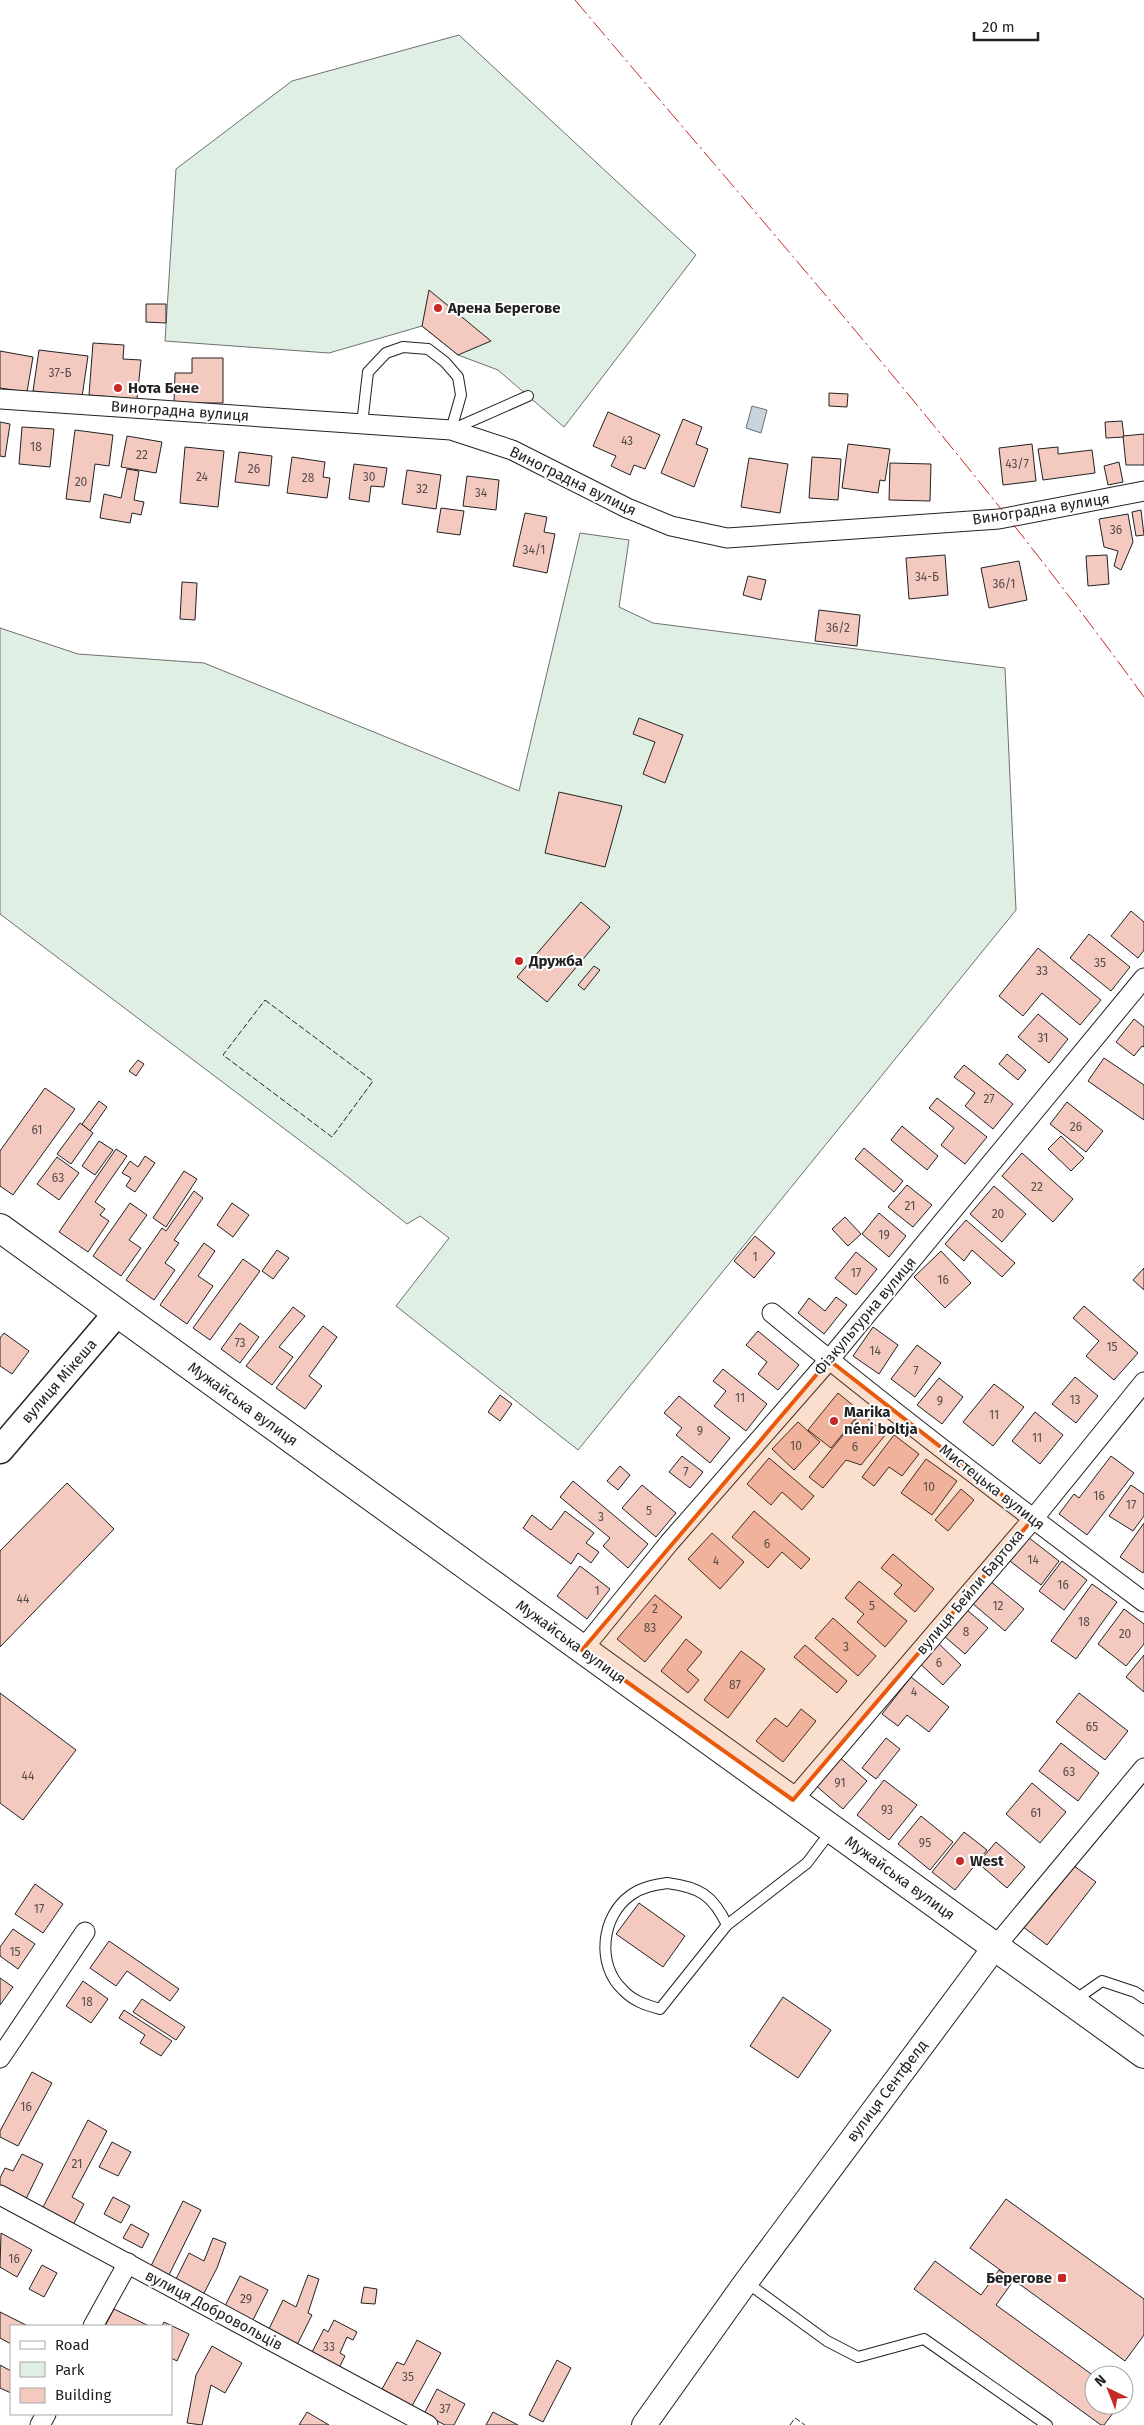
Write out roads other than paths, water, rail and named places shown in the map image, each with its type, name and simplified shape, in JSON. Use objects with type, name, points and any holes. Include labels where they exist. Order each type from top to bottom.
[{"type":"highway","name":"Мужайська вулиця","points":[[0,1228],[1144,2054]]},
{"type":"main road","name":"вулиця Мікеша","points":[[0,1450],[118,1313]]},
{"type":"street","name":"Виноградна вулиця","points":[[0,398],[451,430],[512,450],[627,508],[671,526],[727,538],[1000,519],[1144,491]]},
{"type":"street","name":"Фізкультурна вулиця","points":[[582,1650],[669,1544],[829,1360],[1144,978]]},
{"type":"street","name":"Мистецька вулиця","points":[[772,1313],[829,1360],[1033,1519],[1144,1602]]},
{"type":"street","name":"вулиця Бейли Бартока","points":[[793,1800],[1033,1519],[1144,1382]]},
{"type":"street","name":"вулиця Сентфелд","points":[[644,2425],[746,2282],[995,1947],[1144,1768]]},
{"type":"street","points":[[0,2058],[84,1932]]},
{"type":"street","name":"вулиця Добровольців","points":[[0,2195],[428,2425]]},
{"type":"street","points":[[94,2325],[128,2263]]},
{"type":"lane","points":[[362,424],[368,372],[386,353],[404,347],[428,349],[445,362],[458,377],[461,395],[451,430]]},
{"type":"lane","points":[[451,430],[528,396]]},
{"type":"lane","points":[[727,1925],[719,1907],[704,1894],[687,1885],[667,1882],[647,1886],[630,1896],[616,1910],[607,1930],[605,1951],[610,1972],[622,1990],[639,2003],[660,2009],[727,1925],[807,1863],[833,1828]]},
{"type":"lane","points":[[1072,2002],[1102,1981],[1135,1992],[1144,1998]]},
{"type":"lane","points":[[746,2282],[827,2341],[858,2357],[924,2339],[1047,2425]]},
{"type":"place","name":"Арена Берегове","points":[[438,308]]},
{"type":"place","name":"Нота Бене","points":[[118,388]]},
{"type":"place","name":"Дружба","points":[[519,961]]},
{"type":"place","name":"Marika néni boltja","points":[[834,1421]]},
{"type":"place","name":"West","points":[[960,1861]]},
{"type":"place","name":"Берегове","points":[[1062,2278]]}]
